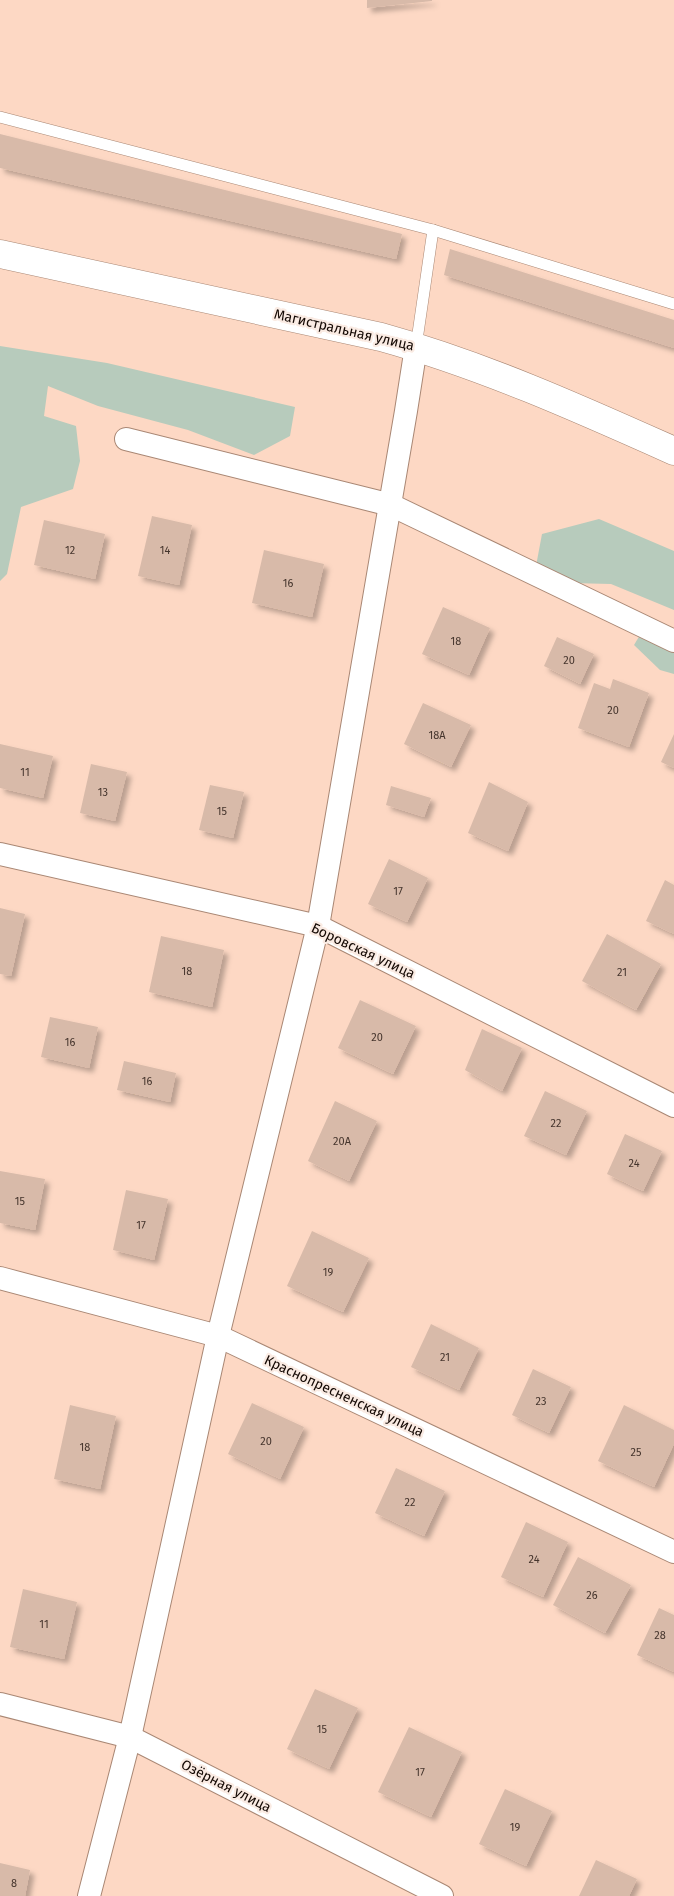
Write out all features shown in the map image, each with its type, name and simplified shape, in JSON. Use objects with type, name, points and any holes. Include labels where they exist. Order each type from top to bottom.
[{"type":"main road","name":"Магистральная улица","points":[[0,254],[416,346],[537,390],[674,451]]},
{"type":"street","points":[[89,1896],[130,1737],[218,1336],[318,926],[391,504],[416,346]]},
{"type":"street","points":[[126,439],[391,504],[674,641]]},
{"type":"street","name":"Боровская улица","points":[[0,854],[318,926],[674,1106]]},
{"type":"street","name":"Краснопресненская улица","points":[[0,1278],[218,1336],[674,1552]]},
{"type":"street","name":"Озёрная улица","points":[[0,1704],[130,1737],[442,1896]]},
{"type":"lane","points":[[0,117],[433,230],[674,304]]},
{"type":"lane","points":[[416,346],[433,230]]},
{"type":"green space","points":[[0,346],[107,363],[295,407],[290,436],[254,455],[188,430],[98,406],[48,386],[44,416],[76,426],[80,461],[73,489],[21,507],[7,574],[0,581]]},
{"type":"green space","points":[[599,519],[674,551],[674,610],[611,584],[570,583],[536,566],[542,534]]},
{"type":"green space","points":[[643,630],[674,636],[674,674],[660,670],[634,645]]},
{"type":"building","points":[[367,0],[432,0],[432,1],[367,8]]},
{"type":"building","points":[[0,134],[402,234],[396,259],[0,168]]},
{"type":"building","points":[[450,249],[674,320],[674,348],[444,275]]},
{"type":"building","points":[[152,516],[192,525],[179,585],[138,576]]},
{"type":"building","points":[[44,520],[105,534],[95,579],[34,565]]},
{"type":"building","points":[[264,550],[324,564],[312,617],[252,603]]},
{"type":"building","points":[[443,607],[490,628],[469,675],[422,654]]},
{"type":"building","points":[[557,637],[594,654],[580,684],[544,666]]},
{"type":"building","points":[[613,679],[649,693],[629,747],[578,728],[594,683],[610,689]]},
{"type":"building","points":[[423,703],[471,725],[451,767],[404,744]]},
{"type":"building","points":[[674,734],[674,768],[661,762]]},
{"type":"building","points":[[0,744],[53,756],[43,798],[0,788]]},
{"type":"building","points":[[91,764],[127,772],[115,821],[80,813]]},
{"type":"building","points":[[489,782],[528,802],[508,851],[468,833]]},
{"type":"building","points":[[210,785],[244,792],[233,838],[199,830]]},
{"type":"building","points":[[391,786],[431,798],[424,817],[386,805]]},
{"type":"building","points":[[389,859],[428,878],[407,922],[368,904]]},
{"type":"building","points":[[665,880],[674,885],[674,934],[646,921]]},
{"type":"building","points":[[0,908],[25,914],[11,976],[0,974]]},
{"type":"building","points":[[607,934],[661,964],[636,1010],[582,981]]},
{"type":"building","points":[[161,936],[224,950],[212,1007],[149,992]]},
{"type":"building","points":[[360,1000],[416,1026],[393,1074],[338,1048]]},
{"type":"building","points":[[50,1017],[98,1027],[89,1068],[41,1057]]},
{"type":"building","points":[[482,1029],[522,1048],[502,1091],[465,1070]]},
{"type":"building","points":[[124,1061],[176,1073],[170,1102],[117,1090]]},
{"type":"building","points":[[545,1091],[587,1111],[566,1155],[524,1136]]},
{"type":"building","points":[[335,1101],[377,1121],[349,1181],[308,1161]]},
{"type":"building","points":[[625,1134],[662,1151],[643,1191],[607,1174]]},
{"type":"building","points":[[0,1171],[45,1179],[35,1230],[0,1223]]},
{"type":"building","points":[[126,1190],[168,1199],[154,1260],[113,1250]]},
{"type":"building","points":[[312,1231],[369,1258],[343,1312],[287,1286]]},
{"type":"building","points":[[431,1324],[479,1348],[459,1390],[411,1367]]},
{"type":"building","points":[[533,1369],[571,1387],[549,1433],[512,1415]]},
{"type":"building","points":[[252,1403],[304,1427],[280,1479],[228,1454]]},
{"type":"building","points":[[70,1405],[116,1416],[100,1489],[54,1479]]},
{"type":"building","points":[[624,1405],[674,1430],[674,1444],[654,1487],[598,1461]]},
{"type":"building","points":[[396,1468],[445,1491],[424,1536],[375,1513]]},
{"type":"building","points":[[526,1522],[568,1542],[543,1597],[501,1577]]},
{"type":"building","points":[[578,1557],[631,1585],[605,1633],[553,1605]]},
{"type":"building","points":[[23,1589],[77,1602],[64,1659],[10,1647]]},
{"type":"building","points":[[659,1608],[674,1615],[674,1672],[637,1655]]},
{"type":"building","points":[[315,1689],[358,1708],[329,1769],[287,1749]]},
{"type":"building","points":[[409,1727],[462,1752],[431,1817],[378,1792]]},
{"type":"building","points":[[505,1789],[552,1811],[526,1866],[479,1844]]},
{"type":"building","points":[[596,1860],[637,1879],[629,1896],[579,1896]]},
{"type":"building","points":[[0,1863],[30,1870],[25,1896],[0,1896]]}]
